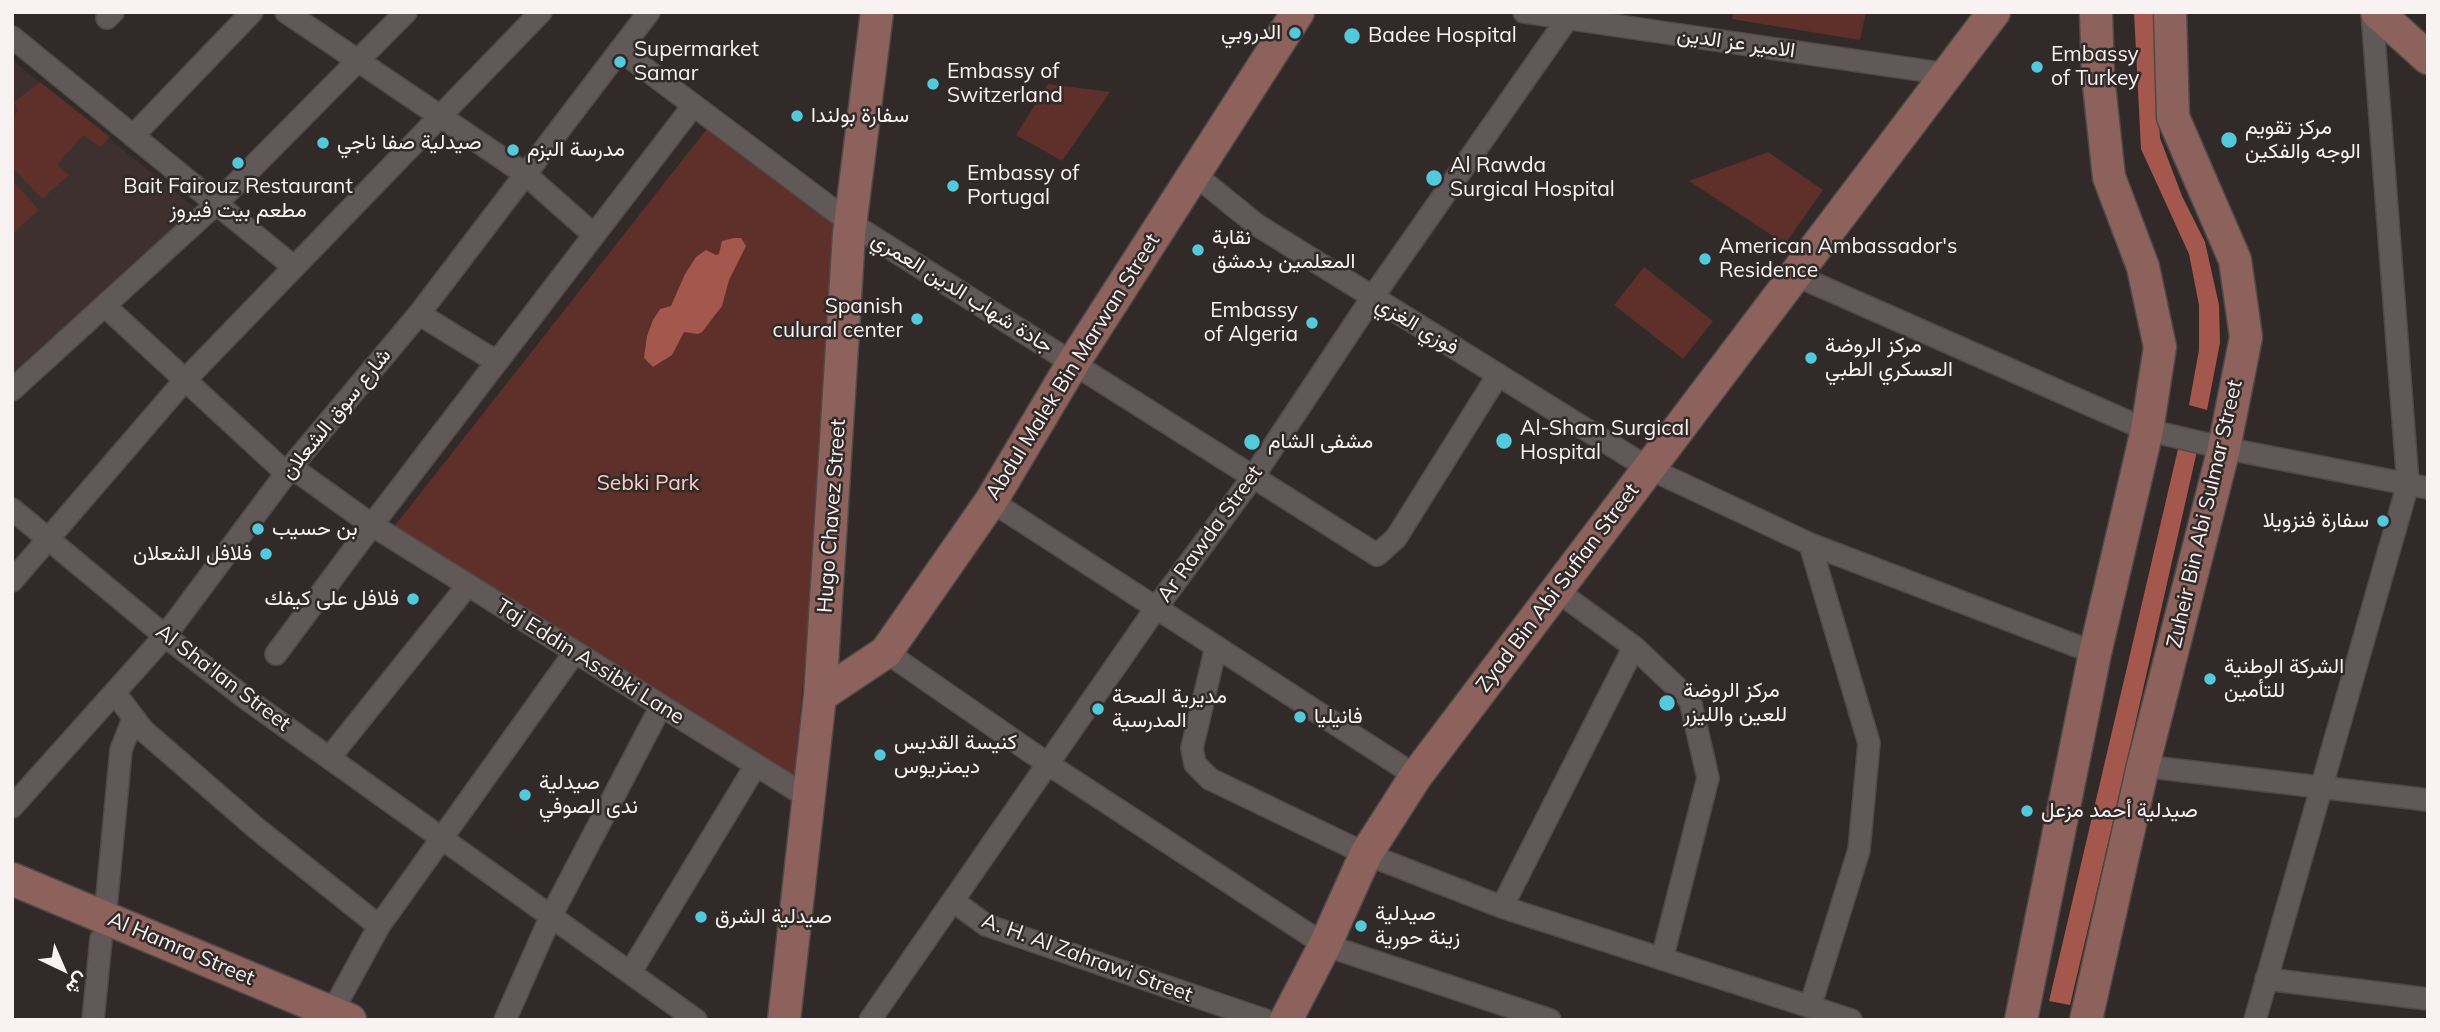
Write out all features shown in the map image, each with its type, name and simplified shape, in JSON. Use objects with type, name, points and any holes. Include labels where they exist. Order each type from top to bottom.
[{"type":"street","points":[[134,136],[252,12]]},
{"type":"street","points":[[286,12],[524,173],[594,235]]},
{"type":"street","points":[[12,390],[216,204],[406,12]]},
{"type":"street","points":[[12,581],[185,380],[541,12]]},
{"type":"street","name":"شارع سوق الشعلان","points":[[12,807],[165,636],[289,470],[419,314],[649,12]]},
{"type":"street","name":"Hugo Chavez Street","points":[[784,1020],[820,696],[849,234],[877,12]]},
{"type":"street","name":"Abdul Malek Bin Marwan Street","points":[[820,696],[886,652],[991,500],[1073,363],[1297,12]]},
{"type":"street","name":"الامير عز الدين","points":[[1524,12],[1569,16],[1947,74]]},
{"type":"street","name":"Zyad Bin Abi Sufian Street","points":[[1286,1020],[1325,945],[1366,854],[1416,776],[1994,12]]},
{"type":"street","points":[[2021,1020],[2095,653],[2147,430],[2160,347],[2143,267],[2109,177],[2098,76],[2096,12]]},
{"type":"street","name":"Zuheir Bin Abi Sulmar Street","points":[[2086,1020],[2143,766],[2224,448],[2246,337],[2235,260],[2173,117],[2170,12]]},
{"type":"street","points":[[2375,12],[2428,58]]},
{"type":"street","points":[[2255,1020],[2321,788],[2418,486],[2375,12]]},
{"type":"street","name":"Ar Rawda Street","points":[[870,1020],[1156,608],[1253,477],[1372,298],[1569,16]]},
{"type":"street","points":[[12,37],[294,267]]},
{"type":"street","name":"جادة شهاب الدين العمري","points":[[620,50],[852,224],[1377,555],[1396,538],[1498,375]]},
{"type":"street","points":[[276,654],[693,106]]},
{"type":"street","name":"فوزي الغزي","points":[[1194,174],[1257,225],[1648,468],[1810,544],[2095,653]]},
{"type":"street","points":[[1795,275],[2147,430],[2418,486]]},
{"type":"street","name":"Taj Eddin Assibki Lane","points":[[105,306],[289,470],[372,525],[809,798]]},
{"type":"street","points":[[419,314],[497,362]]},
{"type":"street","points":[[991,500],[1416,776]]},
{"type":"street","name":"Al Sha'lan Street","points":[[12,509],[165,636],[244,697],[695,1020]]},
{"type":"street","points":[[1810,544],[1869,743],[1859,850],[1810,1007]]},
{"type":"street","points":[[330,757],[468,585]]},
{"type":"street","points":[[1556,590],[1634,647],[1690,701],[1707,778],[1662,960]]},
{"type":"street","points":[[1216,647],[1192,748],[1195,764],[1210,779],[1366,854],[1502,907],[1851,1020]]},
{"type":"street","points":[[1502,907],[1634,647]]},
{"type":"street","points":[[341,1016],[379,926],[575,652]]},
{"type":"street","points":[[886,652],[1048,764],[1325,945],[1550,1020]]},
{"type":"street","points":[[115,693],[132,719],[143,730],[256,828],[379,926]]},
{"type":"street","points":[[505,1020],[551,916],[661,706]]},
{"type":"street","points":[[93,1020],[121,750],[132,719]]},
{"type":"street","points":[[630,973],[756,765]]},
{"type":"street","points":[[2143,766],[2428,800]]},
{"type":"street","name":"Al Hamra Street","points":[[12,879],[103,928],[297,1020]]},
{"type":"street","name":"Al Hamra Street","points":[[12,901],[103,928],[341,1016]]},
{"type":"street","name":"A. H. Al Zahrawi Street","points":[[953,901],[986,925],[1265,1020]]},
{"type":"street","points":[[2266,979],[2428,999]]},
{"type":"shaded area","points":[[2134,12],[2153,12],[2160,138],[2182,196],[2205,242],[2219,305],[2220,343],[2207,410],[2189,405],[2199,350],[2199,305],[2189,254],[2141,149]]},
{"type":"shaded area","points":[[12,60],[194,207],[193,212],[161,243],[157,241],[12,377]]},
{"type":"shaded area","points":[[741,238],[746,246],[729,280],[722,306],[702,332],[684,332],[672,355],[653,367],[644,358],[647,336],[653,320],[660,309],[671,306],[696,257],[706,250],[719,254],[722,241]]},
{"type":"shaded area","points":[[2178,449],[2197,451],[2110,835],[2070,1005],[2049,1001]]},
{"type":"green space","points":[[1733,12],[1866,12],[1860,40],[1732,19]]},
{"type":"green space","points":[[40,82],[110,137],[100,147],[83,135],[57,165],[69,175],[42,199],[12,167],[12,126],[15,123],[12,118],[18,110],[14,102]]},
{"type":"green space","points":[[1048,84],[1110,92],[1062,161],[1016,135]]},
{"type":"green space","name":"Sebki Park","points":[[710,125],[844,222],[794,783],[393,528]]},
{"type":"green space","points":[[1768,152],[1823,190],[1785,244],[1689,181]]},
{"type":"green space","points":[[12,180],[39,210],[12,234]]},
{"type":"green space","points":[[1644,267],[1713,321],[1683,359],[1614,305]]},
{"type":"place","name":"الدروبي","points":[[1295,33]]},
{"type":"place","name":"Badee Hospital","points":[[1352,36]]},
{"type":"place","name":"Supermarket Samar","points":[[620,62]]},
{"type":"place","name":"Embassy of Turkey","points":[[2037,67]]},
{"type":"place","name":"Embassy of Switzerland","points":[[933,84]]},
{"type":"place","name":"سفارة بولندا","points":[[797,116]]},
{"type":"place","name":"مركز تقويم الوجه والفكين","points":[[2229,140]]},
{"type":"place","name":"صيدلية صفا ناجي","points":[[323,143]]},
{"type":"place","name":"مدرسة البزم","points":[[513,150]]},
{"type":"place","name":"Bait Fairouz Restaurant مطعم بيت فيروز","points":[[238,163]]},
{"type":"place","name":"Al Rawda Surgical Hospital","points":[[1434,178]]},
{"type":"place","name":"Embassy of Portugal","points":[[953,186]]},
{"type":"place","name":"نقابة المعلمين بدمشق","points":[[1198,250]]},
{"type":"place","name":"American Ambassador's Residence","points":[[1705,259]]},
{"type":"place","name":"Spanish culural center","points":[[917,319]]},
{"type":"place","name":"Embassy of Algeria","points":[[1312,323]]},
{"type":"place","name":"مركز الروضة العسكري الطبي","points":[[1811,358]]},
{"type":"place","name":"Al-Sham Surgical Hospital","points":[[1504,441]]},
{"type":"place","name":"مشفى الشام","points":[[1252,442]]},
{"type":"place","name":"سفارة فنزويلا","points":[[2383,521]]},
{"type":"place","name":"بن حسيب","points":[[258,529]]},
{"type":"place","name":"فلافل الشعلان","points":[[266,554]]},
{"type":"place","name":"فلافل على كيفك","points":[[413,599]]},
{"type":"place","name":"الشركة الوطنية للتأمين","points":[[2210,679]]},
{"type":"place","name":"مركز الروضة للعين والليزر","points":[[1667,703]]},
{"type":"place","name":"مديرية الصحة المدرسية","points":[[1098,709]]},
{"type":"place","name":"فانيليا","points":[[1300,717]]},
{"type":"place","name":"كنيسة القديس ديمتريوس","points":[[880,755]]},
{"type":"place","name":"صيدلية ندى الصوفي","points":[[525,795]]},
{"type":"place","name":"صيدلية أحمد مزعل","points":[[2027,811]]},
{"type":"place","name":"صيدلية الشرق","points":[[701,917]]},
{"type":"place","name":"صيدلية زينة حورية","points":[[1361,926]]}]
